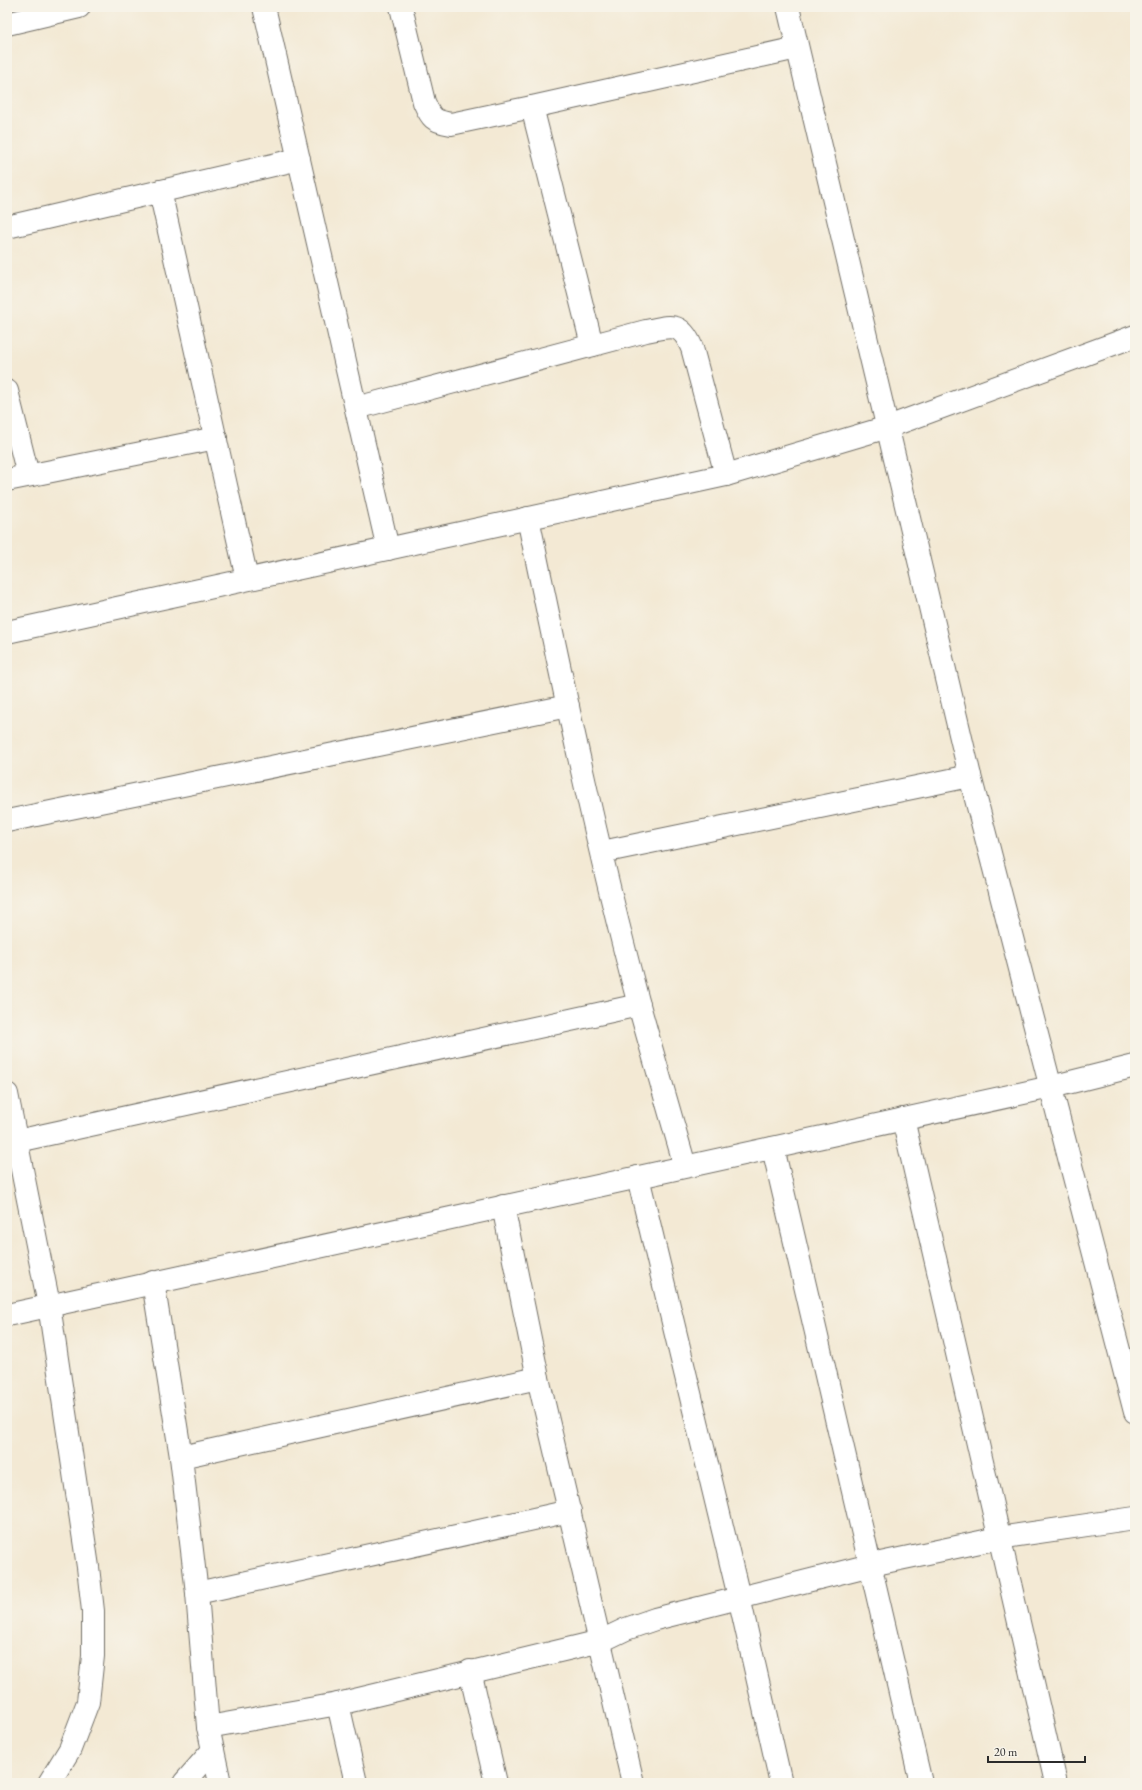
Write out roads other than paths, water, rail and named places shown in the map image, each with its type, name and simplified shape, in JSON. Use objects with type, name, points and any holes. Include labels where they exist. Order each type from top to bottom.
[{"type":"street","points":[[7,24],[41,11],[79,7]]},
{"type":"street","points":[[264,7],[388,549]]},
{"type":"street","points":[[401,7],[424,102],[430,115],[438,121],[451,124],[797,48]]},
{"type":"street","points":[[788,7],[970,776],[1135,1412]]},
{"type":"street","points":[[532,107],[592,345]]},
{"type":"street","points":[[7,227],[299,159]]},
{"type":"street","points":[[160,191],[248,580]]},
{"type":"street","points":[[356,408],[592,345],[664,328],[678,328],[687,334],[692,348],[726,475]]},
{"type":"street","points":[[7,632],[726,475],[888,427],[1135,336]]},
{"type":"street","points":[[7,391],[28,475]]},
{"type":"street","points":[[7,480],[216,438]]},
{"type":"street","points":[[528,518],[568,706],[639,1005],[685,1166]]},
{"type":"street","points":[[7,821],[568,706]]},
{"type":"street","points":[[602,852],[970,776]]},
{"type":"street","points":[[17,1140],[639,1005]]},
{"type":"street","points":[[7,1315],[1051,1087],[1135,1066]]},
{"type":"street","points":[[7,1094],[49,1305],[88,1567],[93,1611],[93,1656],[88,1702],[70,1748],[49,1783]]},
{"type":"street","points":[[903,1119],[1056,1783]]},
{"type":"street","points":[[773,1148],[921,1783]]},
{"type":"street","points":[[638,1177],[739,1598],[781,1783]]},
{"type":"street","points":[[503,1206],[538,1378],[601,1641],[633,1783]]},
{"type":"street","points":[[153,1282],[181,1457],[198,1593],[208,1728],[220,1783]]},
{"type":"street","points":[[181,1457],[538,1378]]},
{"type":"street","points":[[198,1593],[570,1511]]},
{"type":"street","points":[[208,1728],[338,1704],[470,1671],[601,1641],[626,1629],[655,1619],[871,1565],[999,1538],[1135,1518]]},
{"type":"street","points":[[470,1671],[496,1783]]},
{"type":"street","points":[[338,1704],[356,1783]]},
{"type":"street","points":[[184,1783],[213,1750]]}]
